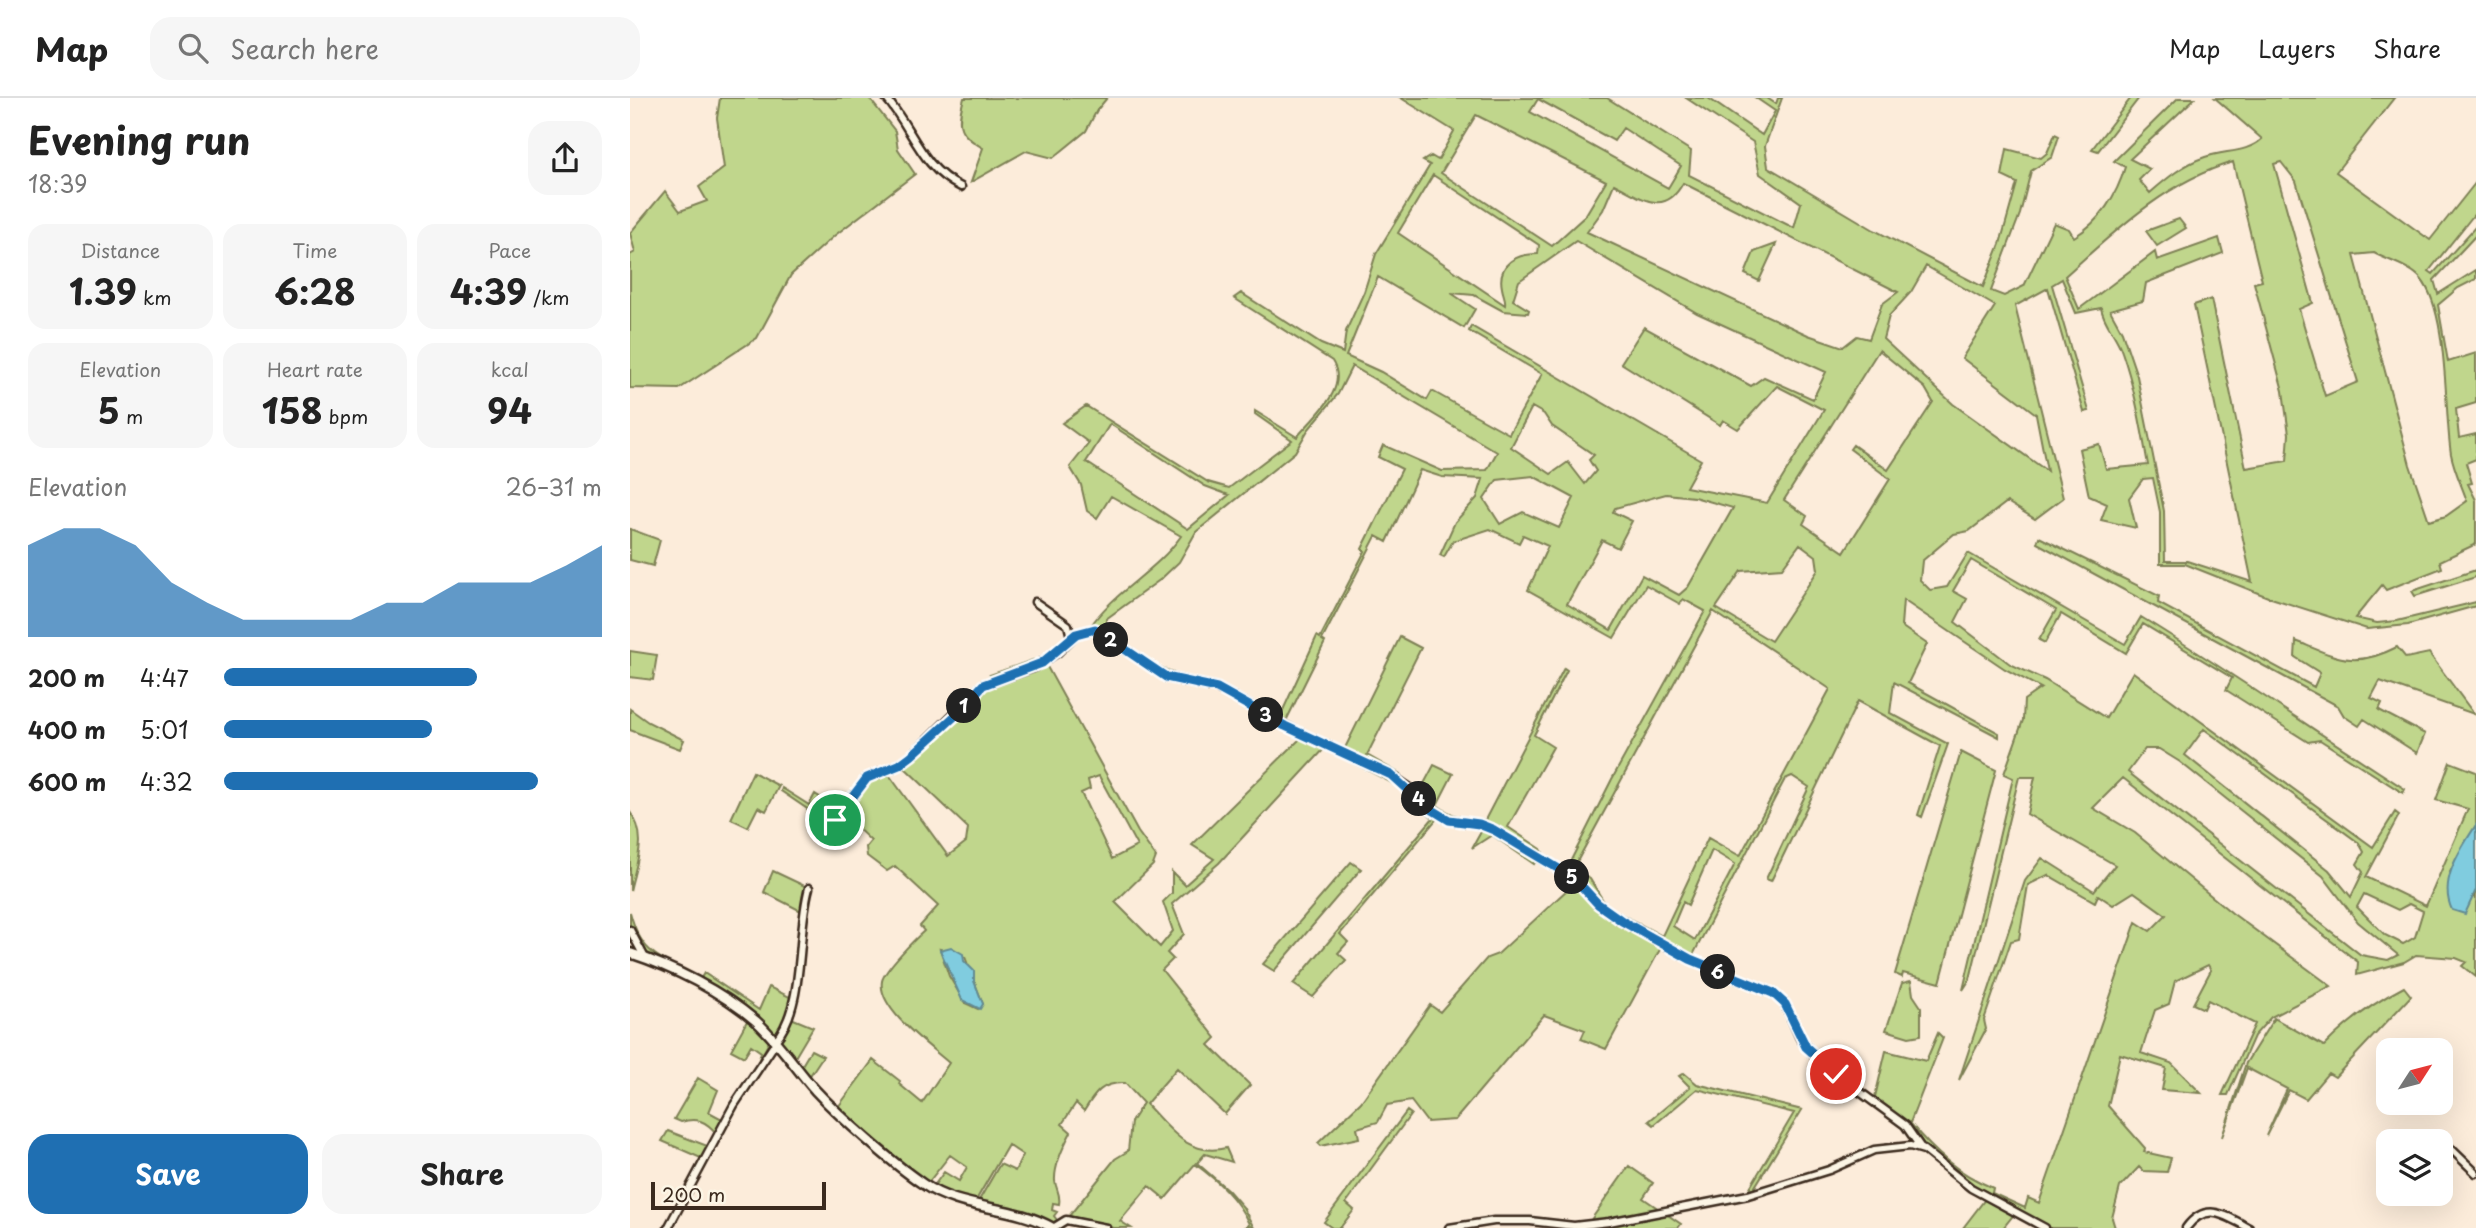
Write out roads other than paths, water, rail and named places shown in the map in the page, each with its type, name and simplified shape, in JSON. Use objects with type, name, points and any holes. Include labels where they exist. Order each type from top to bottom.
[{"type":"main road","points":[[630,953],[684,976],[736,1007],[775,1041],[824,1099],[922,1184],[953,1199],[1027,1214],[1053,1228]]},
{"type":"street","points":[[886,98],[904,122],[911,139],[937,172],[961,187]]},
{"type":"street","points":[[1035,602],[1068,625],[1071,639]]},
{"type":"street","points":[[835,820],[867,778],[899,765],[911,756],[956,715],[983,685],[1042,663],[1081,631],[1100,631],[1166,677],[1217,688],[1292,729],[1391,775],[1423,804],[1449,820],[1488,827],[1579,882],[1604,909],[1632,927],[1690,959],[1773,993],[1785,1004],[1800,1038],[1818,1060],[1905,1125],[1920,1148],[1972,1188],[2045,1228]]},
{"type":"street","points":[[668,1228],[739,1096],[787,1023],[795,994],[801,923],[809,888]]},
{"type":"street","points":[[630,930],[645,958]]},
{"type":"street","points":[[1450,1228],[1493,1221],[1530,1221],[1574,1226],[1609,1222],[1770,1190],[1874,1150],[1920,1148]]},
{"type":"street","points":[[2453,1151],[2476,1173]]},
{"type":"street","points":[[2186,1228],[2197,1216],[2213,1211],[2224,1213],[2249,1228]]},
{"type":"street","points":[[1053,1228],[1066,1220],[1106,1228]]},
{"type":"water","points":[[2476,825],[2476,890],[2465,914],[2452,910],[2448,899],[2449,877]]},
{"type":"water","points":[[951,947],[963,954],[964,961],[974,971],[974,981],[983,1004],[980,1009],[962,1000],[940,950]]}]
